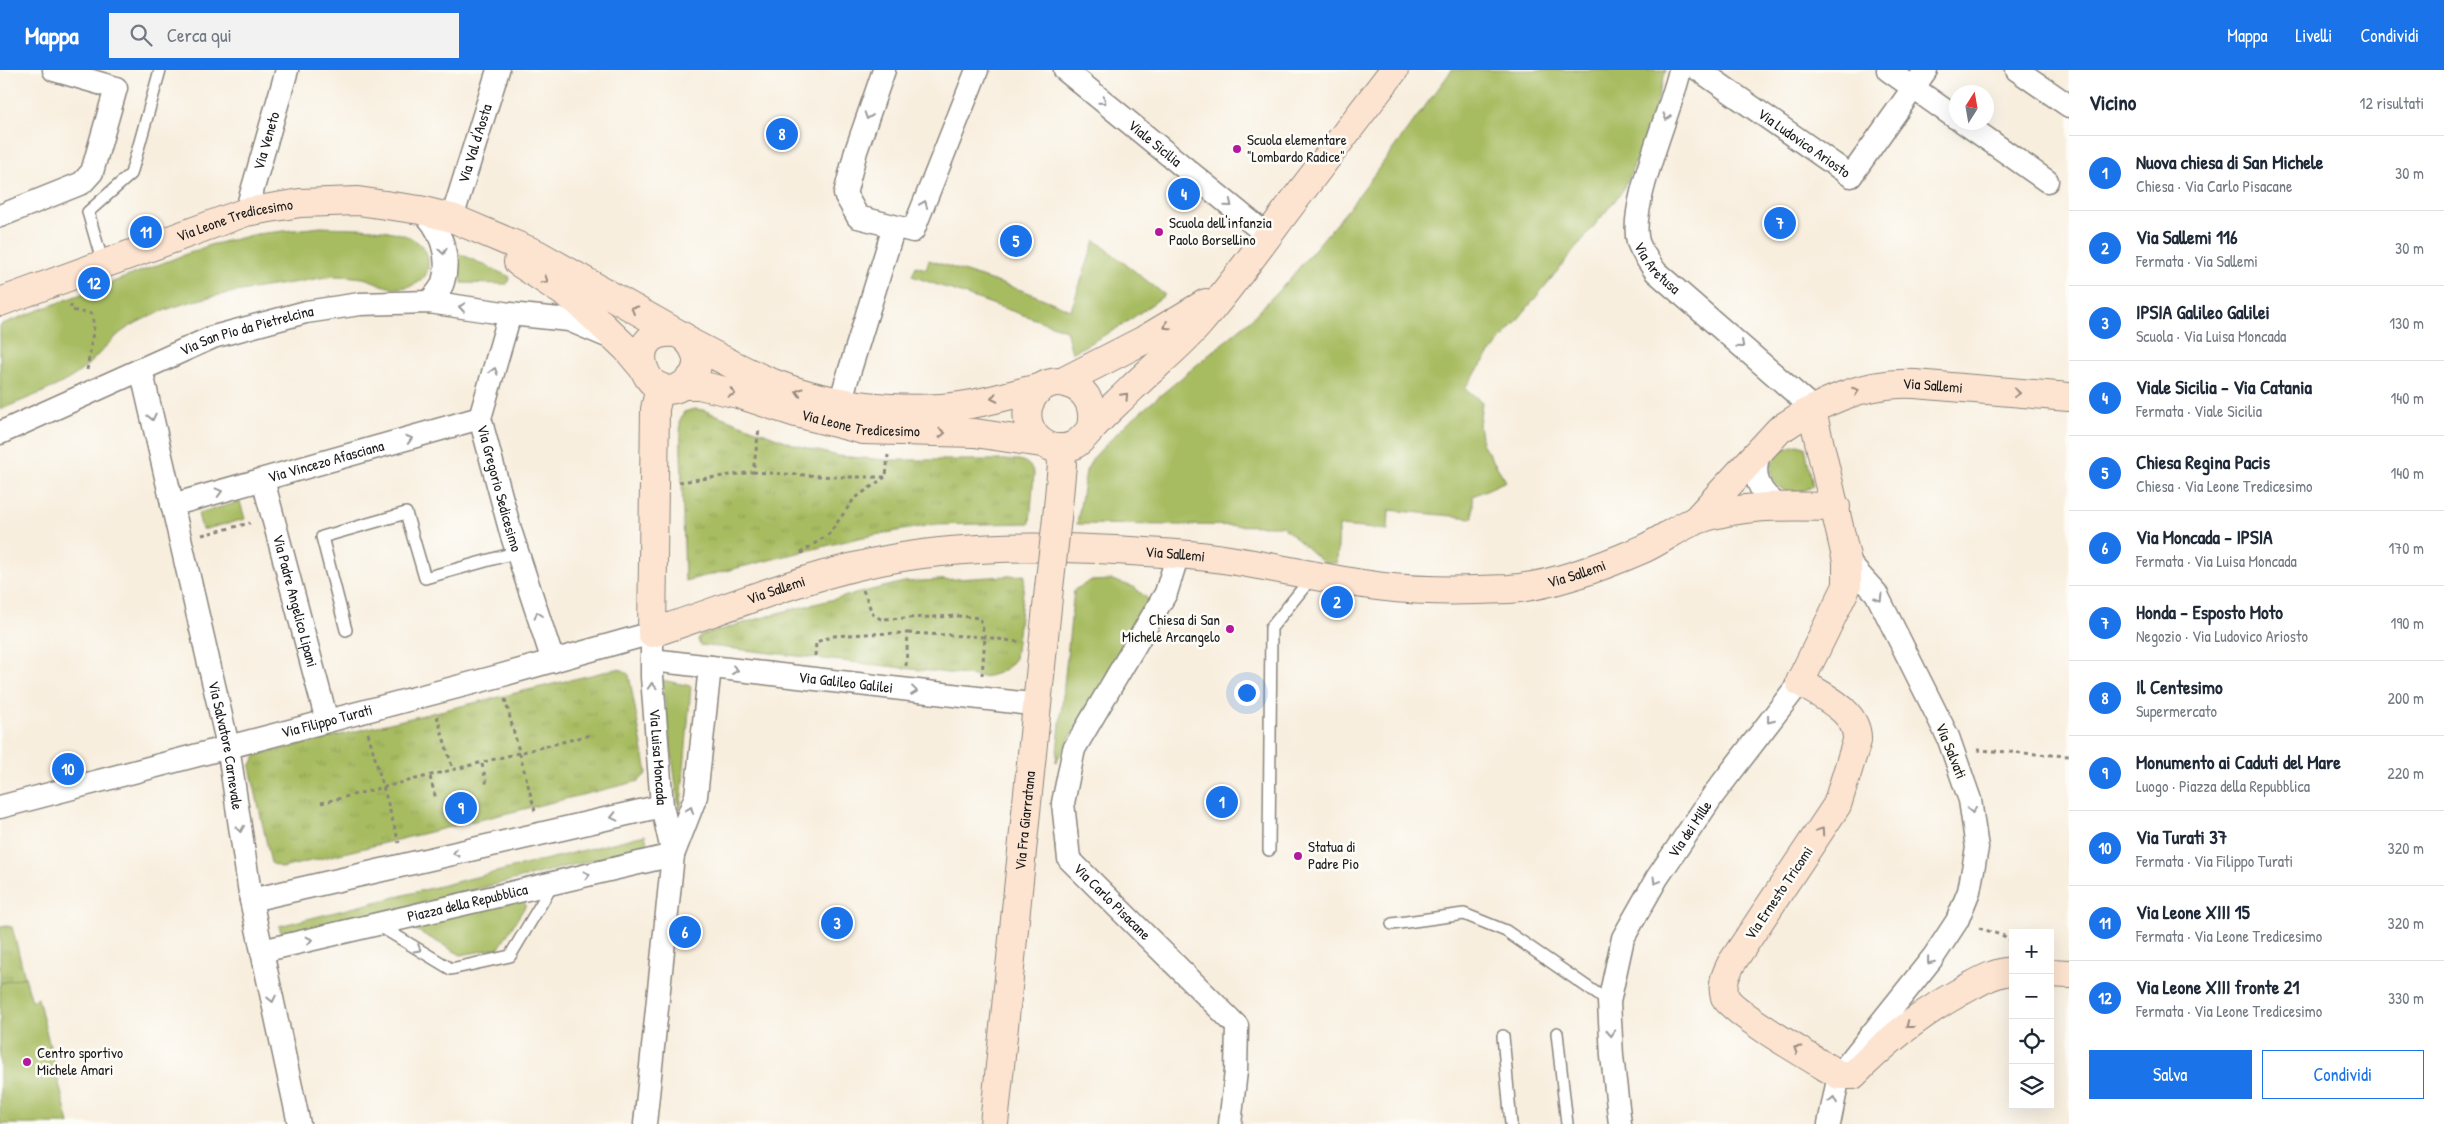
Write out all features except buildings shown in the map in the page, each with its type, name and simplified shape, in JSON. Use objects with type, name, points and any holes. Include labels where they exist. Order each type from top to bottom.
[{"type":"main road","points":[[1225,293],[1144,340],[1052,385],[1031,399],[1027,415],[1031,431],[1051,446],[1076,444],[1197,327],[1225,293],[1394,70]]},
{"type":"main road","name":"Via Leone Tredicesimo","points":[[0,302],[246,212],[300,203],[358,201],[420,210],[452,218],[536,254],[683,338],[773,383],[840,402],[879,407],[942,408],[1052,385]]},
{"type":"main road","points":[[478,230],[524,267],[577,301],[627,349],[642,366],[647,378],[672,386],[696,370],[698,360],[683,338],[667,332],[650,340],[642,354],[642,366]]},
{"type":"main road","name":"Via Sallemi","points":[[1695,521],[1779,430],[1812,411],[1868,386],[1892,383],[2069,397]]},
{"type":"main road","name":"Via Leone Tredicesimo","points":[[672,386],[699,385],[738,394],[855,428],[893,432],[975,433],[1051,446]]},
{"type":"main road","points":[[1052,385],[1073,385],[1089,399],[1093,421],[1090,430]]},
{"type":"main road","name":"Via Luisa Moncada","points":[[652,633],[655,409],[672,386]]},
{"type":"main road","points":[[1812,411],[1836,507],[1847,561]]},
{"type":"main road","name":"Via Fra Giarratana","points":[[994,1124],[1039,705],[1062,464],[1051,446]]},
{"type":"main road","name":"Via Sallemi","points":[[652,633],[853,567],[928,553],[1008,547],[1178,554],[1259,563],[1365,585],[1453,591],[1514,588],[1566,578],[1644,549],[1695,521],[1754,507],[1836,507]]},
{"type":"main road","name":"Via dei Mille","points":[[1800,682],[1847,586],[1847,561]]},
{"type":"main road","name":"Via Ernesto Tricomi","points":[[1800,682],[1850,717],[1858,731],[1856,741],[1837,805],[1731,964],[1723,988],[1730,1005],[1739,1012],[1838,1075]]},
{"type":"main road","points":[[1838,1075],[1854,1075],[1881,1046],[1926,1011],[1984,978],[2009,971]]},
{"type":"main road","points":[[2054,973],[2069,974]]},
{"type":"street","points":[[0,216],[82,183],[92,172],[116,88],[54,70]]},
{"type":"street","name":"Via Veneto","points":[[246,212],[287,70]]},
{"type":"street","name":"Via Val d'Aosta","points":[[452,218],[498,70]]},
{"type":"street","points":[[884,70],[856,151],[845,194],[858,217],[914,231],[978,70]]},
{"type":"street","name":"Viale Sicilia","points":[[1065,70],[1268,236]]},
{"type":"street","name":"Via Aretusa","points":[[1680,70],[1637,210],[1638,242],[1644,256],[1656,272],[1807,403],[1812,411]]},
{"type":"street","name":"Via Ludovico Ariosto","points":[[1699,70],[1851,176],[1920,79]]},
{"type":"street","points":[[1888,70],[1920,79],[1949,110]]},
{"type":"street","points":[[2017,70],[2069,106]]},
{"type":"street","points":[[1974,130],[2046,180]]},
{"type":"street","points":[[420,210],[431,218],[443,248],[443,282],[429,302]]},
{"type":"street","points":[[840,402],[894,227]]},
{"type":"street","name":"Via San Pio da Pietrelcina","points":[[0,432],[85,396],[213,337],[306,312],[360,304],[429,302],[510,314],[569,320],[586,325],[615,339]]},
{"type":"street","name":"Via Gregorio Sedicesimo","points":[[510,314],[480,418],[518,552],[553,662]]},
{"type":"street","name":"Via Salvatore Carnevale","points":[[141,369],[228,746],[251,900],[299,1124]]},
{"type":"street","name":"Via Vincezo Afasciana","points":[[172,505],[480,418]]},
{"type":"street","points":[[1760,451],[1756,463],[1756,476],[1760,488],[1768,499],[1780,506]]},
{"type":"street","name":"Via Padre Angelico Lipani","points":[[263,480],[328,721]]},
{"type":"street","name":"Via Carlo Pisacane","points":[[1178,554],[1166,593],[1074,748],[1063,803],[1069,858],[1237,1026],[1236,1071],[1230,1124]]},
{"type":"street","name":"Via Salvati","points":[[1829,1124],[1838,1075],[1934,956],[1957,921],[1969,891],[1977,848],[1970,800],[1951,748],[1876,593],[1847,561]]},
{"type":"street","name":"Via Luisa Moncada","points":[[645,1124],[673,855],[662,806],[652,660],[652,633]]},
{"type":"street","name":"Via Filippo Turati","points":[[0,807],[553,662],[652,633]]},
{"type":"street","name":"Via Galileo Galilei","points":[[652,660],[1039,705]]},
{"type":"street","points":[[673,855],[696,796],[710,667]]},
{"type":"street","name":"Via dei Mille","points":[[1620,1124],[1612,1056],[1609,1002],[1623,938],[1657,878],[1714,794],[1800,682]]},
{"type":"street","points":[[251,900],[662,806]]},
{"type":"street","name":"Piazza della Repubblica","points":[[262,951],[673,855]]},
{"type":"lane","points":[[104,264],[88,212],[130,174],[160,70]]},
{"type":"lane","points":[[346,630],[322,537],[406,513],[425,578],[518,552]]},
{"type":"lane","points":[[1269,850],[1271,628],[1314,575]]},
{"type":"lane","points":[[376,924],[451,969],[510,956],[553,883]]},
{"type":"lane","points":[[1392,924],[1464,914],[1506,931],[1609,1002]]},
{"type":"lane","points":[[1557,1032],[1567,1124]]},
{"type":"lane","points":[[1503,1036],[1511,1124]]},
{"type":"path","points":[[70,276],[71,310],[92,314],[94,326],[88,355],[85,396]]},
{"type":"path","points":[[753,472],[758,432]]},
{"type":"path","points":[[802,552],[829,534],[854,499],[886,477],[893,432]]},
{"type":"path","points":[[653,481],[682,483],[753,472],[837,477],[886,477]]},
{"type":"path","points":[[180,540],[273,517]]},
{"type":"path","points":[[853,567],[873,615],[881,618],[980,618],[984,636],[980,698]]},
{"type":"path","points":[[905,690],[908,633]]},
{"type":"path","points":[[814,658],[816,642],[834,636],[908,633],[984,636],[1044,646]]},
{"type":"path","points":[[499,676],[541,834]]},
{"type":"path","points":[[432,694],[453,770]]},
{"type":"path","points":[[363,712],[406,865]]},
{"type":"path","points":[[322,803],[482,764],[590,735]]},
{"type":"path","points":[[1951,748],[2069,756]]},
{"type":"path","points":[[482,764],[487,786]]},
{"type":"path","points":[[430,776],[436,798]]},
{"type":"path","points":[[1957,921],[2004,936],[2009,940]]},
{"type":"green space","points":[[1452,70],[1666,70],[1647,133],[1621,193],[1484,361],[1465,388],[1482,402],[1479,425],[1482,443],[1506,481],[1473,496],[1473,518],[1389,510],[1388,530],[1339,526],[1337,563],[1324,563],[1282,526],[1077,524],[1086,471],[1093,458],[1126,424],[1247,323],[1287,282],[1349,208]]},
{"type":"green space","points":[[321,227],[370,229],[405,235],[418,242],[426,253],[428,268],[426,274],[418,283],[400,288],[388,287],[363,278],[324,277],[204,298],[165,310],[121,332],[87,366],[64,382],[0,410],[0,325],[210,245],[257,234]]},
{"type":"green space","points":[[1095,240],[1165,295],[1121,326],[1072,353],[1066,330],[912,276],[916,266],[926,269],[929,260],[1027,292],[1071,310]]},
{"type":"green space","points":[[456,252],[510,277],[507,284],[462,283]]},
{"type":"green space","points":[[694,409],[703,410],[796,445],[838,456],[887,460],[1022,461],[1032,468],[1034,473],[1030,523],[931,525],[858,538],[685,581],[680,420],[684,412]]},
{"type":"green space","points":[[1797,445],[1805,447],[1813,486],[1799,492],[1787,491],[1778,486],[1773,478],[1771,468],[1774,458],[1783,450]]},
{"type":"green space","points":[[240,502],[245,519],[202,530],[198,513]]},
{"type":"green space","points":[[1025,575],[1015,658],[1002,671],[983,677],[700,645],[698,640],[699,637],[706,634],[782,612],[904,582]]},
{"type":"green space","points":[[1112,580],[1134,587],[1150,601],[1056,762],[1074,590],[1090,581]]},
{"type":"green space","points":[[616,669],[623,670],[629,675],[647,773],[639,781],[282,868],[271,863],[250,767],[256,755]]},
{"type":"green space","points":[[662,680],[691,686],[680,817]]},
{"type":"green space","points":[[645,835],[648,846],[283,938],[279,926]]},
{"type":"green space","points":[[523,900],[526,905],[499,948],[461,955],[414,929],[415,925]]},
{"type":"green space","points":[[0,927],[12,927],[25,977],[0,983]]},
{"type":"green space","name":"Centro sportivo Michele Amari","points":[[25,977],[32,1001],[38,998],[69,1124],[0,1124],[0,983]]},
{"type":"place","name":"Il Centesimo","points":[[782,134]]},
{"type":"place","name":"Scuola elementare \"Lombardo Radice\"","points":[[1237,149]]},
{"type":"place","name":"Viale Sicilia - Via Catania","points":[[1184,194]]},
{"type":"place","name":"Honda - Esposto Moto","points":[[1780,223]]},
{"type":"place","name":"Via Leone XIII 15","points":[[146,232]]},
{"type":"place","name":"Scuola dell'infanzia Paolo Borsellino","points":[[1159,232]]},
{"type":"place","name":"Chiesa Regina Pacis","points":[[1016,241]]},
{"type":"place","name":"Via Leone XIII fronte 21","points":[[94,283]]},
{"type":"place","name":"Via Sallemi 116","points":[[1337,602]]},
{"type":"place","name":"Chiesa di San Michele Arcangelo","points":[[1230,629]]},
{"type":"place","name":"Via Turati 37","points":[[68,769]]},
{"type":"place","name":"Nuova chiesa di San Michele","points":[[1222,802]]},
{"type":"place","name":"Monumento ai Caduti del Mare","points":[[461,808]]},
{"type":"place","name":"Statua di Padre Pio","points":[[1298,856]]},
{"type":"place","name":"IPSIA Galileo Galilei","points":[[837,923]]},
{"type":"place","name":"Via Moncada - IPSIA","points":[[685,932]]},
{"type":"place","name":"Centro sportivo Michele Amari","points":[[27,1062]]}]
